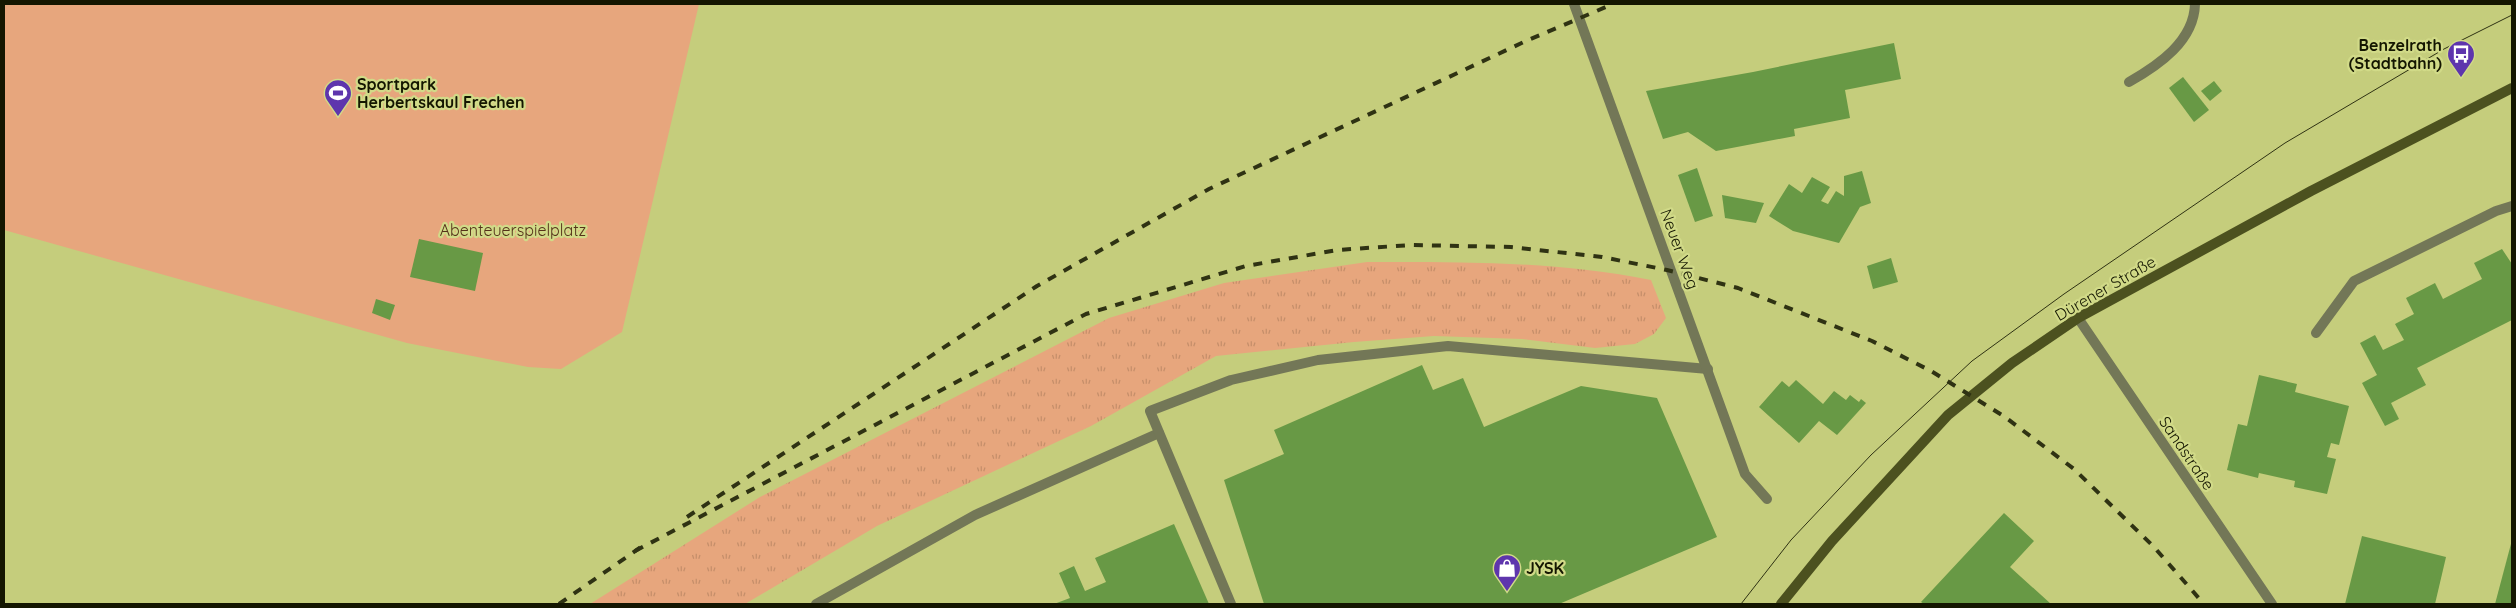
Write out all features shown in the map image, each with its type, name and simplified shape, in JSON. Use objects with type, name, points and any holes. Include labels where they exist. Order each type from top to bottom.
[{"type":"main road","name":"Dürener Straße","points":[[1781,604],[1832,540],[1948,415],[2012,363],[2078,318],[2312,191],[2512,88]]},
{"type":"street","name":"Neuer Weg","points":[[1574,4],[1745,474],[1767,499]]},
{"type":"street","points":[[2129,82],[2156,67],[2187,35],[2195,4]]},
{"type":"street","points":[[2316,333],[2354,281],[2496,211],[2512,206]]},
{"type":"street","name":"Sandstraße","points":[[2078,318],[2272,604]]},
{"type":"street","points":[[1231,604],[1150,411],[1231,380],[1318,360],[1448,346],[1708,369]]},
{"type":"street","points":[[816,604],[975,515],[1159,433]]},
{"type":"green space","name":"Sportpark Herbertskaul Frechen","points":[[4,4],[699,4],[622,332],[561,369],[528,367],[407,343],[4,230]]},
{"type":"green space","points":[[1367,262],[1545,266],[1580,269],[1651,280],[1666,318],[1654,334],[1635,344],[1595,348],[1522,339],[1434,336],[1216,356],[1091,426],[877,526],[745,604],[590,604],[760,497],[1109,318],[1224,283]]},
{"type":"building","points":[[1894,43],[1901,79],[1845,90],[1850,118],[1794,129],[1795,136],[1716,151],[1688,132],[1663,139],[1646,91],[1753,72]]},
{"type":"building","points":[[2183,77],[2209,110],[2194,122],[2169,88]]},
{"type":"building","points":[[2214,81],[2222,91],[2210,101],[2201,91]]},
{"type":"building","points":[[1697,168],[1713,216],[1695,222],[1678,175]]},
{"type":"building","points":[[1862,171],[1871,203],[1860,207],[1839,243],[1793,231],[1769,216],[1789,184],[1802,193],[1812,177],[1830,187],[1821,201],[1828,204],[1836,191],[1844,196],[1844,176]]},
{"type":"building","points":[[1722,195],[1764,203],[1756,223],[1725,218]]},
{"type":"building","points":[[419,239],[483,253],[475,291],[410,277]]},
{"type":"building","points":[[2502,249],[2512,264],[2512,320],[2417,368],[2426,385],[2391,403],[2399,419],[2385,426],[2362,383],[2377,375],[2360,343],[2375,335],[2383,350],[2404,340],[2395,324],[2414,314],[2406,298],[2435,283],[2443,299],[2482,279],[2474,263]]},
{"type":"building","points":[[1891,258],[1898,282],[1873,289],[1867,266]]},
{"type":"building","points":[[376,299],[395,305],[390,320],[372,313]]},
{"type":"building","points":[[1422,365],[1433,390],[1463,378],[1484,427],[1581,386],[1657,398],[1717,537],[1559,604],[1264,604],[1224,480],[1284,454],[1274,430]]},
{"type":"building","points":[[2259,375],[2297,384],[2295,392],[2349,406],[2339,445],[2331,443],[2327,457],[2336,459],[2327,494],[2294,487],[2295,481],[2259,473],[2258,478],[2227,470],[2238,424],[2247,426]]},
{"type":"building","points":[[1796,380],[1823,404],[1834,391],[1846,400],[1850,395],[1859,402],[1861,399],[1866,403],[1837,435],[1819,421],[1799,443],[1759,407],[1782,381],[1789,387]]},
{"type":"building","points":[[2004,513],[2034,541],[2010,567],[2051,604],[1924,604],[1921,602]]},
{"type":"building","points":[[1174,524],[1209,604],[1054,604],[1070,598],[1059,573],[1074,566],[1085,591],[1106,582],[1095,558]]},
{"type":"building","points":[[2362,536],[2446,557],[2435,604],[2345,604]]},
{"type":"building","points":[[2512,540],[2512,604],[2495,604]]},
{"type":"tram line","points":[[1741,604],[1791,540],[1871,455],[1972,361],[2064,294],[2285,143],[2444,49],[2512,15]]},
{"type":"railway","points":[[687,517],[1037,286],[1209,189],[1526,41],[1613,4]]},
{"type":"railway","points":[[635,551],[1086,314],[1246,266],[1337,250],[1411,245],[1511,247],[1602,257],[1667,270],[1738,288],[1872,341],[1931,371],[2005,417],[2074,469],[2154,547],[2204,604]]},
{"type":"railway","points":[[559,604],[641,547]]},
{"type":"place","name":"Benzelrath (Stadtbahn)","points":[[2461,78]]},
{"type":"place","name":"Sportpark Herbertskaul Frechen","points":[[338,117]]},
{"type":"place","name":"JYSK","points":[[1507,592]]},
{"type":"park label","name":"Abenteuerspielplatz","points":[[513,230]]}]
